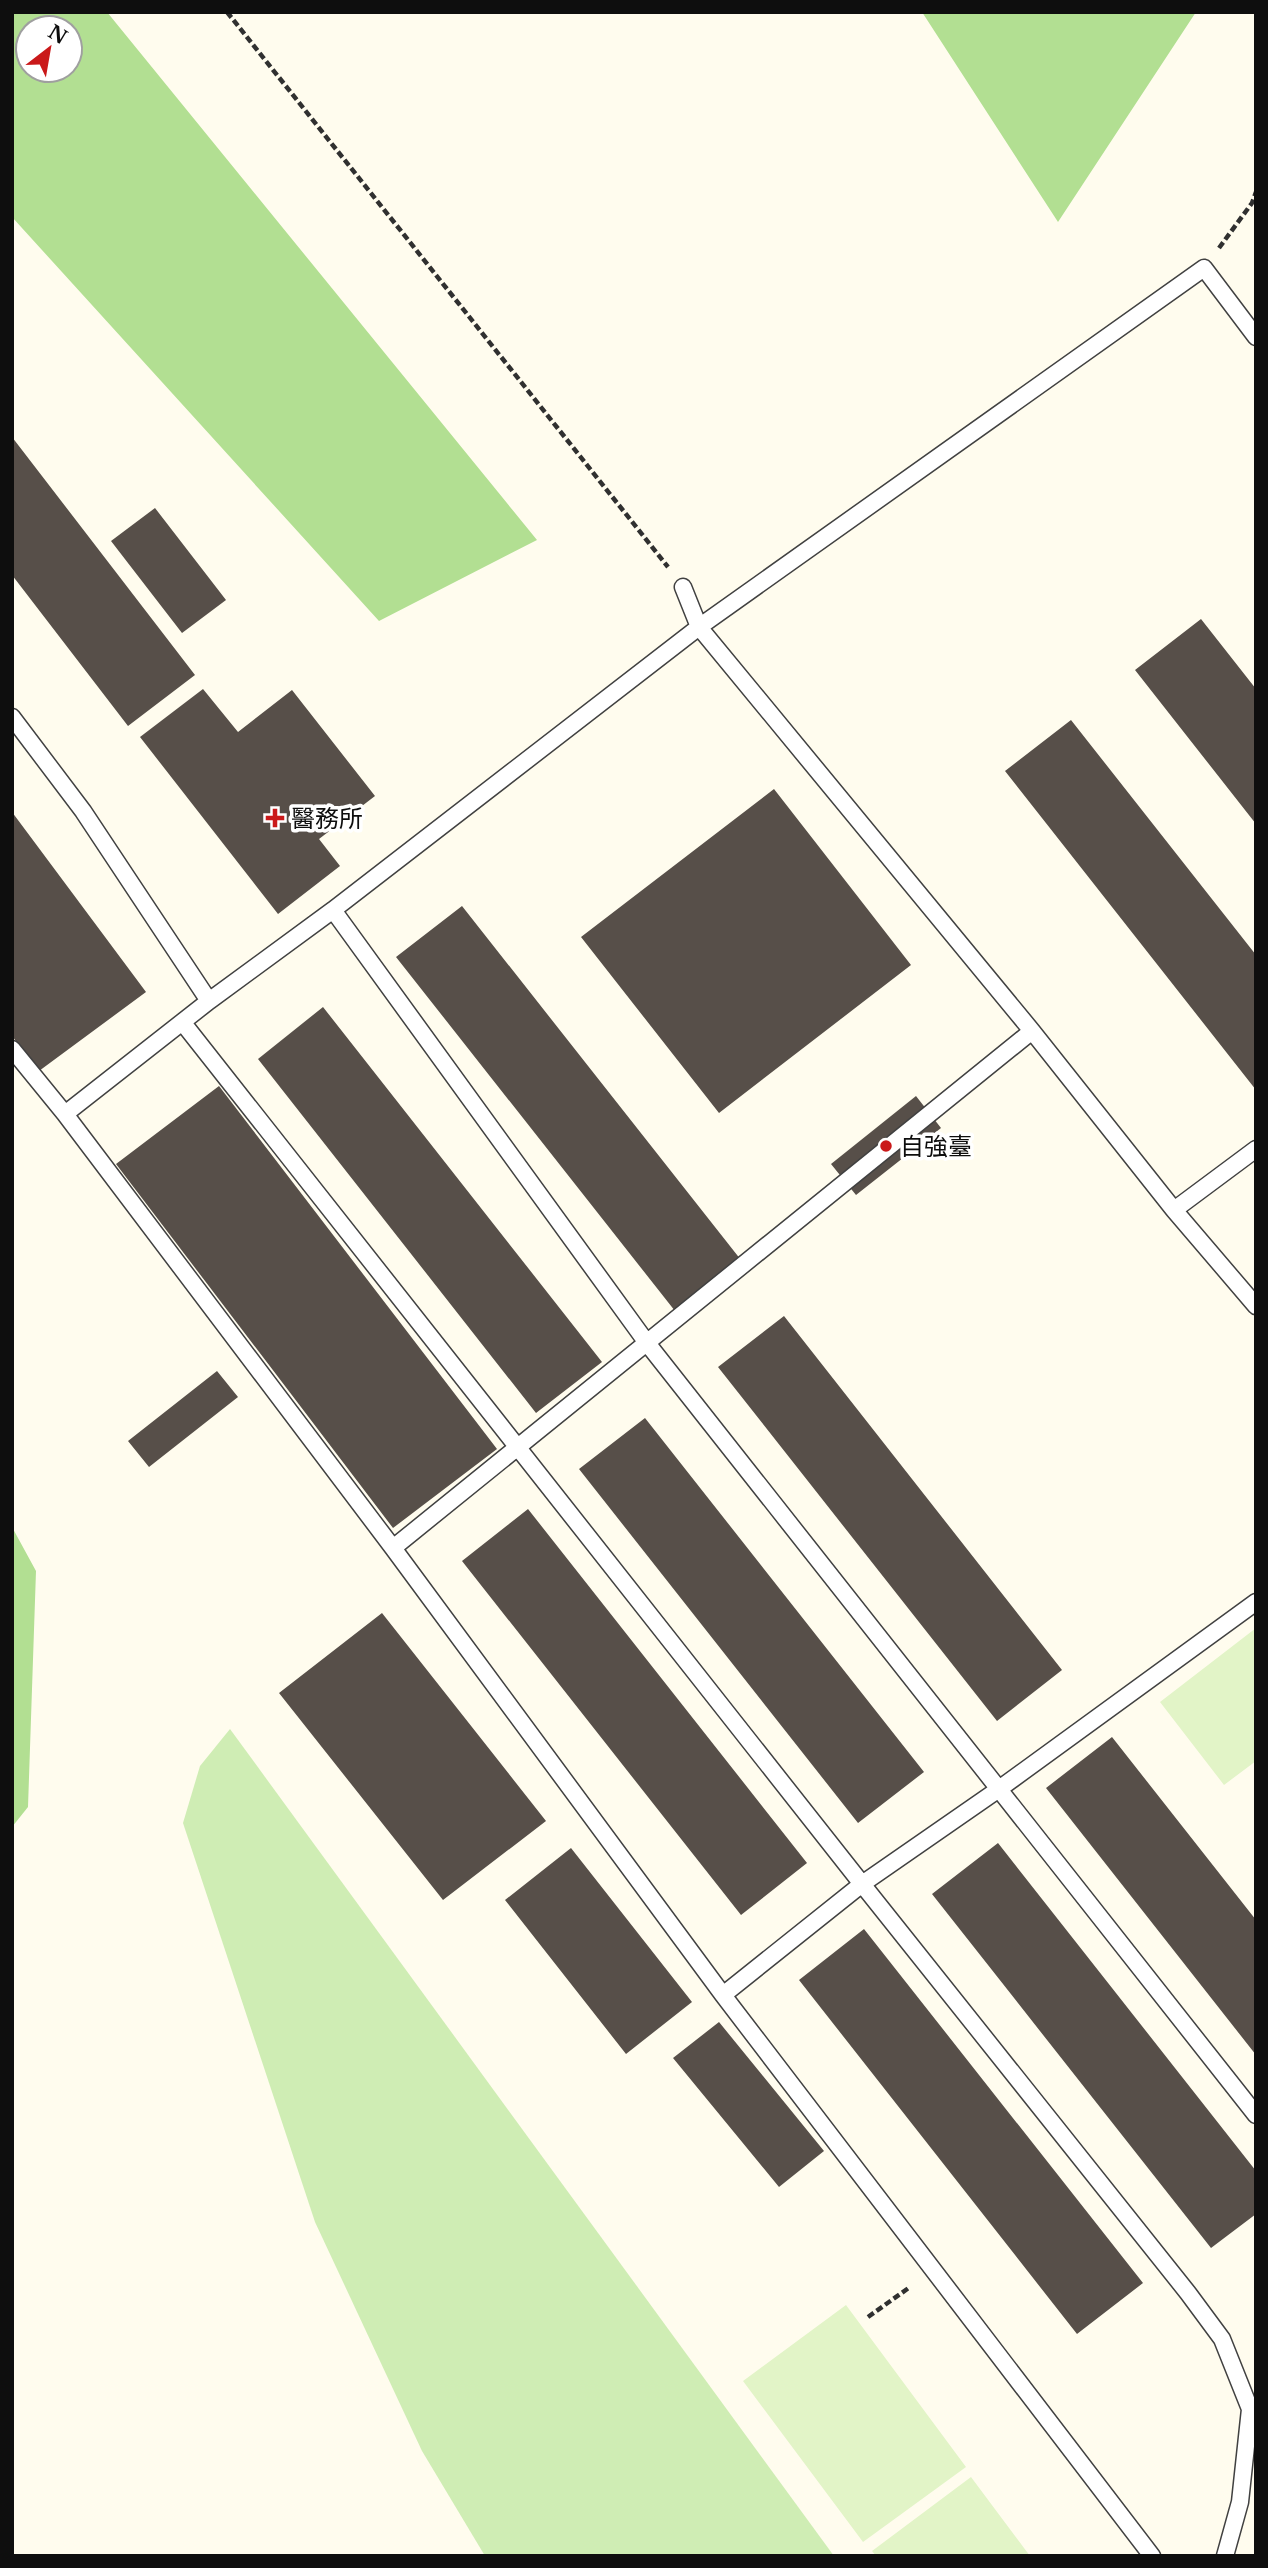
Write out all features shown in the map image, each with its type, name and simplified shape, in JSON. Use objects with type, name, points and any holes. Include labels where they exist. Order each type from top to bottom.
[{"type":"lane","points":[[65,1114],[209,1001],[333,911],[699,627],[1204,268],[1256,337]]},
{"type":"lane","points":[[683,587],[699,627],[1032,1031],[1174,1210],[1253,1297]]},
{"type":"lane","points":[[12,718],[83,811],[209,1001]]},
{"type":"lane","points":[[333,911],[647,1343],[1256,2115]]},
{"type":"lane","points":[[183,1023],[862,1884],[1188,2292],[1222,2339],[1250,2409],[1240,2502],[1225,2556]]},
{"type":"lane","points":[[393,1548],[1032,1031]]},
{"type":"lane","points":[[12,1049],[65,1114],[393,1548],[723,1995],[934,2270],[1143,2552]]},
{"type":"lane","points":[[1174,1210],[1256,1149]]},
{"type":"lane","points":[[723,1995],[862,1884],[999,1789],[1256,1602]]},
{"type":"path","points":[[227,12],[683,587]]},
{"type":"path","points":[[1204,268],[1252,203],[1256,192]]},
{"type":"path","points":[[868,2317],[934,2270]]},
{"type":"green space","points":[[12,12],[107,12],[537,540],[379,621],[12,217]]},
{"type":"green space","points":[[922,12],[1196,12],[1058,222]]},
{"type":"green space","points":[[12,1527],[36,1571],[28,1807],[12,1827]]},
{"type":"green space","points":[[1256,1628],[1256,1761],[1224,1785],[1160,1702]]},
{"type":"green space","points":[[230,1729],[834,2556],[485,2556],[422,2451],[315,2222],[183,1823],[200,1766]]},
{"type":"green space","points":[[846,2305],[966,2467],[863,2542],[743,2381]]},
{"type":"green space","points":[[971,2477],[1030,2556],[876,2556],[872,2551]]},
{"type":"building","points":[[12,437],[195,675],[128,726],[12,575]]},
{"type":"building","points":[[155,508],[226,600],[182,633],[111,541]]},
{"type":"building","points":[[1201,619],[1256,689],[1256,824],[1135,670]]},
{"type":"building","name":"醫務所","points":[[203,689],[238,732],[292,690],[375,796],[319,839],[340,866],[278,914],[140,737]]},
{"type":"building","points":[[1071,720],[1256,955],[1256,1090],[1005,771]]},
{"type":"building","points":[[774,789],[911,965],[719,1113],[581,937]]},
{"type":"building","points":[[12,812],[146,992],[39,1071],[12,1036]]},
{"type":"building","points":[[462,906],[741,1260],[675,1311],[396,957]]},
{"type":"building","points":[[323,1007],[602,1362],[536,1413],[258,1059]]},
{"type":"building","points":[[219,1086],[497,1449],[393,1528],[116,1164]]},
{"type":"building","name":"自強臺","points":[[916,1096],[941,1128],[856,1195],[831,1164]]},
{"type":"building","points":[[784,1316],[1062,1670],[997,1721],[718,1367]]},
{"type":"building","points":[[217,1371],[238,1397],[149,1467],[128,1441]]},
{"type":"building","points":[[645,1418],[924,1772],[858,1823],[579,1469]]},
{"type":"building","points":[[528,1509],[807,1863],[741,1915],[462,1561]]},
{"type":"building","points":[[382,1613],[546,1821],[443,1900],[279,1693]]},
{"type":"building","points":[[1112,1737],[1256,1920],[1256,2055],[1046,1788]]},
{"type":"building","points":[[998,1843],[1256,2171],[1256,2214],[1211,2248],[932,1894]]},
{"type":"building","points":[[571,1848],[692,2002],[626,2054],[505,1900]]},
{"type":"building","points":[[864,1929],[1143,2283],[1077,2334],[799,1980]]},
{"type":"building","points":[[719,2022],[824,2151],[779,2187],[673,2058]]},
{"type":"place","name":"醫務所","points":[[275,818]]},
{"type":"place","name":"自強臺","points":[[886,1146]]}]
